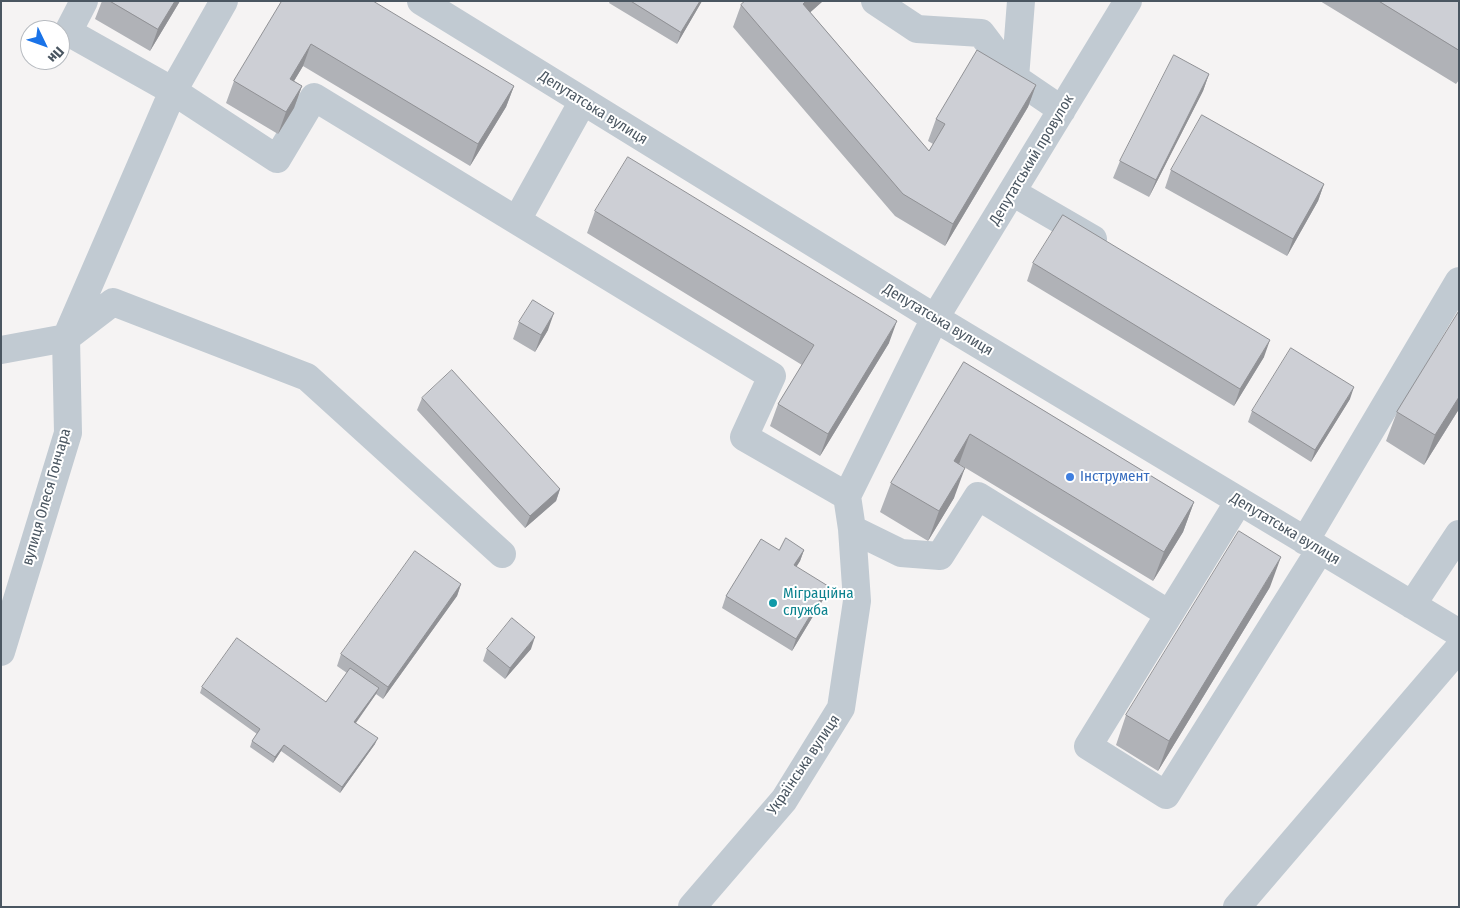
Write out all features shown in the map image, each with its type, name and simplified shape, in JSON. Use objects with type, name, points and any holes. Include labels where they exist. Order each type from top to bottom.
[{"type":"street","points":[[84,1],[68,32],[173,91],[277,159],[314,97],[772,376],[744,437],[847,496],[935,318]]},
{"type":"street","points":[[66,338],[173,91],[224,1]]},
{"type":"street","name":"Депутатська вулиця","points":[[421,1],[935,318],[1459,633]]},
{"type":"street","points":[[875,1],[917,29],[981,33],[1015,78],[1062,110]]},
{"type":"street","points":[[1015,78],[1021,1]]},
{"type":"street","name":"Депутатський провулок","points":[[935,318],[1128,1]]},
{"type":"street","points":[[517,220],[583,101]]},
{"type":"street","points":[[1012,192],[1114,252]]},
{"type":"street","points":[[1239,501],[1088,746],[1166,795],[1313,545],[1459,281]]},
{"type":"street","points":[[1,350],[66,338],[113,302],[307,377],[502,554]]},
{"type":"street","name":"вулиця Олеся Гончара","points":[[1,652],[68,433],[66,338]]},
{"type":"street","name":"Українська вулиця","points":[[692,907],[784,800],[841,708],[857,601],[852,529],[847,496]]},
{"type":"street","points":[[852,529],[901,553],[940,556],[978,496],[1169,614]]},
{"type":"street","points":[[1412,605],[1459,534]]},
{"type":"street","points":[[1237,907],[1459,648]]},
{"type":"building","points":[[110,1],[175,1],[158,29]]},
{"type":"building","points":[[282,1],[373,1],[514,86],[478,144],[311,44],[290,79],[302,86],[286,112],[234,81]]},
{"type":"building","points":[[631,1],[700,1],[681,32]]},
{"type":"building","points":[[745,1],[806,1],[803,4],[929,151],[945,124],[936,119],[977,50],[1036,85],[953,224],[903,194],[741,5]]},
{"type":"building","points":[[1379,1],[1459,1],[1459,50]]},
{"type":"building","points":[[1174,55],[1209,74],[1156,180],[1120,161]]},
{"type":"building","points":[[1202,115],[1324,184],[1293,239],[1171,170]]},
{"type":"building","points":[[628,157],[897,321],[828,434],[778,404],[814,345],[595,211]]},
{"type":"building","points":[[1063,215],[1270,340],[1240,389],[1033,263]]},
{"type":"building","points":[[533,300],[554,313],[541,335],[519,322]]},
{"type":"building","points":[[1459,311],[1459,397],[1435,435],[1397,412]]},
{"type":"building","points":[[1291,348],[1354,387],[1315,450],[1252,411]]},
{"type":"building","points":[[964,362],[1194,502],[1164,552],[970,434],[954,461],[965,468],[939,511],[891,483]]},
{"type":"building","points":[[452,370],[560,489],[530,516],[422,398]]},
{"type":"building","points":[[1239,531],[1281,557],[1169,741],[1126,715]]},
{"type":"building","name":"Міграційна служба","points":[[786,538],[804,550],[794,565],[828,586],[796,639],[726,596],[761,539],[779,550]]},
{"type":"building","points":[[415,551],[461,584],[388,687],[341,654]]},
{"type":"building","points":[[512,618],[535,637],[510,668],[487,649]]},
{"type":"building","points":[[237,638],[326,702],[350,668],[379,688],[354,722],[378,738],[342,787],[284,745],[275,757],[252,741],[260,729],[202,687]]},
{"type":"place","name":"Інструмент","points":[[1070,477]]},
{"type":"place","name":"Міграційна служба","points":[[773,603]]}]
